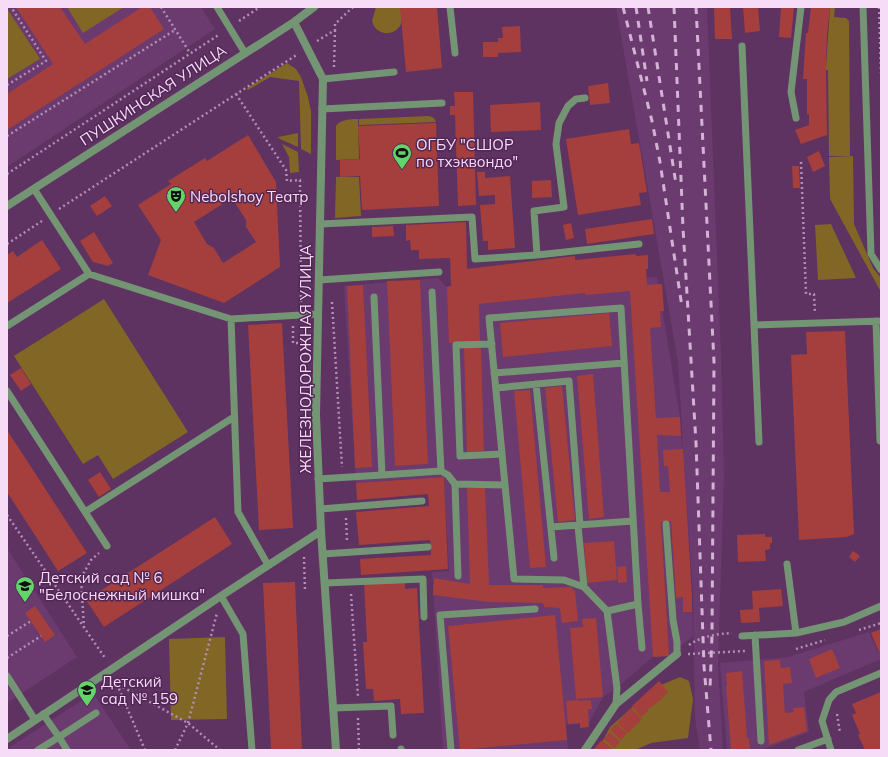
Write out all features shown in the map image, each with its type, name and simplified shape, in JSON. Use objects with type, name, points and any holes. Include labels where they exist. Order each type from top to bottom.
[{"type":"street","name":"ПУШКИНСКАЯ УЛИЦА","points":[[7,206],[245,54],[314,7]]},
{"type":"street","name":"ЖЕЛЕЗНОДОРОЖНАЯ УЛИЦА","points":[[294,22],[323,79],[316,415],[318,479],[336,750]]},
{"type":"street","points":[[7,738],[268,565],[322,531]]},
{"type":"street","points":[[586,750],[616,704],[677,654]]},
{"type":"lane","points":[[217,7],[245,54]]},
{"type":"lane","points":[[450,7],[455,53]]},
{"type":"lane","points":[[796,118],[791,92],[800,7]]},
{"type":"lane","points":[[863,7],[871,254],[881,270]]},
{"type":"lane","points":[[742,46],[759,442]]},
{"type":"lane","points":[[323,79],[394,72]]},
{"type":"lane","points":[[537,255],[534,211],[564,207],[556,144],[560,123],[568,106],[576,100],[585,98]]},
{"type":"lane","points":[[322,109],[442,103]]},
{"type":"lane","points":[[34,188],[89,274],[231,319],[318,314]]},
{"type":"lane","points":[[320,224],[472,217],[475,259],[537,255],[640,244]]},
{"type":"lane","points":[[319,280],[439,272]]},
{"type":"lane","points":[[7,326],[89,274]]},
{"type":"lane","points":[[432,292],[441,471]]},
{"type":"lane","points":[[374,297],[382,475]]},
{"type":"lane","points":[[616,704],[617,688],[607,611],[584,587],[564,580],[514,579],[489,318],[621,308],[638,604],[642,648]]},
{"type":"lane","points":[[231,319],[238,512],[268,565]]},
{"type":"lane","points":[[754,325],[879,321],[880,441]]},
{"type":"lane","points":[[492,344],[456,345],[460,456],[502,454]]},
{"type":"lane","points":[[494,372],[624,363]]},
{"type":"lane","points":[[496,388],[570,381],[584,587]]},
{"type":"lane","points":[[536,384],[554,558]]},
{"type":"lane","points":[[7,391],[106,546]]},
{"type":"lane","points":[[85,512],[234,417]]},
{"type":"lane","points":[[318,479],[441,471],[448,475],[455,484],[458,576]]},
{"type":"lane","points":[[455,484],[505,485]]},
{"type":"lane","points":[[320,509],[422,501]]},
{"type":"lane","points":[[551,528],[634,522]]},
{"type":"lane","points":[[666,524],[677,654]]},
{"type":"lane","points":[[323,554],[428,547]]},
{"type":"lane","points":[[787,564],[796,633]]},
{"type":"lane","points":[[325,583],[423,579],[424,617]]},
{"type":"lane","points":[[221,596],[243,634],[252,750]]},
{"type":"lane","points":[[607,611],[638,604]]},
{"type":"lane","points":[[742,636],[796,633],[844,622],[881,606]]},
{"type":"lane","points":[[451,750],[440,615],[535,609]]},
{"type":"lane","points":[[755,635],[761,741]]},
{"type":"lane","points":[[831,750],[822,721],[829,700],[836,692],[881,673]]},
{"type":"lane","points":[[7,676],[35,720]]},
{"type":"lane","points":[[333,708],[391,706],[393,735]]},
{"type":"lane","points":[[38,750],[96,713]]},
{"type":"lane","points":[[43,714],[67,750]]},
{"type":"lane","points":[[798,750],[828,739]]},
{"type":"path","points":[[7,85],[46,61],[11,7]]},
{"type":"path","points":[[161,7],[190,53]]},
{"type":"path","points":[[7,174],[260,7]]},
{"type":"path","points":[[334,78],[335,24],[353,7]]},
{"type":"path","points":[[879,7],[881,73]]},
{"type":"path","points":[[7,136],[175,30]]},
{"type":"path","points":[[7,244],[335,30]]},
{"type":"path","points":[[236,94],[286,170],[287,181],[300,180],[301,315]]},
{"type":"path","points":[[801,162],[806,294],[814,294],[815,323]]},
{"type":"path","points":[[331,279],[343,478]]},
{"type":"path","points":[[292,316],[293,343],[317,342]]},
{"type":"path","points":[[345,507],[348,553]]},
{"type":"path","points":[[7,515],[112,669],[145,750]]},
{"type":"path","points":[[303,543],[305,591]]},
{"type":"path","points":[[84,628],[81,578],[91,560],[106,546]]},
{"type":"path","points":[[350,582],[358,707],[359,750]]},
{"type":"path","points":[[175,750],[188,723],[221,596]]},
{"type":"path","points":[[7,636],[31,621]]},
{"type":"path","points":[[677,654],[692,642],[703,637],[735,633],[742,636]]},
{"type":"path","points":[[7,658],[41,636]]},
{"type":"path","points":[[699,653],[756,651]]},
{"type":"path","points":[[117,684],[188,723],[220,750]]},
{"type":"path","points":[[839,710],[837,715],[840,736]]},
{"type":"shaded area","points":[[7,7],[201,7],[215,29],[7,167]]},
{"type":"shaded area","points":[[67,7],[124,7],[83,33]]},
{"type":"shaded area","points":[[376,7],[402,7],[402,19],[400,26],[396,30],[388,33],[384,33],[376,29],[372,21]]},
{"type":"shaded area","points":[[616,7],[707,7],[721,355],[724,476],[718,665],[723,750],[700,750],[695,718],[693,597],[686,488],[693,636],[669,656],[653,657],[617,688],[603,697],[589,723],[566,725],[568,750],[443,750],[432,572],[449,571],[444,477],[356,483],[344,286],[438,278],[447,287],[657,277],[680,417],[683,448],[678,362]]},
{"type":"shaded area","points":[[829,7],[835,7],[834,17],[846,18],[849,21],[850,156],[829,156],[828,70],[826,70],[826,67]]},
{"type":"shaded area","points":[[7,10],[40,59],[7,79]]},
{"type":"shaded area","points":[[287,63],[296,69],[301,77],[308,97],[311,111],[311,154],[301,149],[299,81],[270,77],[248,90],[247,88]]},
{"type":"shaded area","points":[[429,116],[434,118],[436,122],[359,125],[359,119]]},
{"type":"shaded area","points":[[358,119],[359,159],[336,160],[336,126],[345,120]]},
{"type":"shaded area","points":[[298,133],[298,147],[278,137]]},
{"type":"shaded area","points":[[282,144],[298,152],[299,172],[290,173],[289,157]]},
{"type":"shaded area","points":[[853,156],[854,224],[873,268],[881,278],[881,292],[830,199],[829,157]]},
{"type":"shaded area","points":[[336,177],[359,177],[361,216],[335,218]]},
{"type":"shaded area","points":[[831,224],[856,278],[818,280],[815,225]]},
{"type":"shaded area","points":[[104,299],[188,432],[113,479],[98,455],[83,464],[14,356]]},
{"type":"shaded area","name":"Детский сад № 6 \"Белоснежный мишка\"","points":[[7,548],[77,657],[7,703]]},
{"type":"shaded area","points":[[869,632],[878,652],[881,652],[881,659],[804,692],[809,732],[761,750],[727,750],[720,663],[788,657]]},
{"type":"shaded area","points":[[225,637],[227,719],[171,720],[169,639]]},
{"type":"shaded area","points":[[680,677],[689,681],[693,699],[688,738],[651,743],[635,750],[598,750],[610,727],[654,688]]},
{"type":"shaded area","name":"Детский сад № 159","points":[[93,693],[131,750],[7,750],[7,749]]},
{"type":"building","points":[[16,7],[60,7],[85,44],[142,7],[150,7],[164,29],[7,130],[7,94],[53,64]]},
{"type":"building","points":[[400,7],[437,7],[442,68],[406,72]]},
{"type":"building","points":[[714,7],[730,7],[732,39],[715,39]]},
{"type":"building","points":[[743,7],[758,7],[760,31],[745,33]]},
{"type":"building","points":[[781,7],[794,7],[791,38],[779,37]]},
{"type":"building","points":[[811,7],[830,8],[826,67],[827,135],[801,144],[795,130],[809,125],[809,114],[807,114],[807,79],[803,79],[806,33],[808,33]]},
{"type":"building","points":[[520,26],[521,52],[498,53],[498,57],[483,57],[483,42],[498,42],[498,38],[503,38],[502,27]]},
{"type":"building","points":[[608,83],[610,103],[590,105],[588,86]]},
{"type":"building","points":[[454,92],[473,92],[476,205],[458,206],[455,115],[450,115],[450,106],[455,106]]},
{"type":"building","points":[[540,102],[541,130],[491,132],[490,105]]},
{"type":"building","points":[[436,123],[439,206],[362,210],[360,176],[340,177],[340,160],[360,159],[358,126]]},
{"type":"building","points":[[629,129],[631,144],[639,143],[647,192],[639,193],[641,205],[578,215],[566,139]]},
{"type":"building","name":"Nebolshoy Театр","points":[[248,135],[276,182],[280,267],[224,303],[148,275],[161,240],[138,205],[171,184],[168,181],[205,158],[207,161]],"holes":[[[232,198],[246,220],[246,227],[256,242],[223,263],[214,248],[207,244],[194,222]]]},
{"type":"building","points":[[819,151],[825,166],[813,172],[807,157]]},
{"type":"building","points":[[792,166],[799,166],[800,188],[793,188]]},
{"type":"building","points":[[477,172],[485,172],[485,178],[510,176],[515,248],[488,250],[488,241],[483,241],[480,205],[495,204],[495,195],[479,196]]},
{"type":"building","points":[[551,180],[552,197],[532,198],[532,181]]},
{"type":"building","points":[[105,196],[112,206],[97,216],[90,206]]},
{"type":"building","points":[[652,219],[654,234],[587,244],[585,229]]},
{"type":"building","points":[[466,222],[467,269],[575,256],[575,260],[636,254],[636,256],[648,255],[648,269],[646,269],[647,285],[662,284],[664,311],[660,311],[661,327],[650,328],[656,418],[680,417],[681,436],[657,435],[660,492],[670,492],[668,466],[664,466],[663,450],[683,449],[692,597],[692,612],[683,612],[683,597],[676,598],[671,521],[661,522],[669,656],[653,657],[630,291],[586,295],[585,293],[479,304],[480,342],[449,343],[447,287],[451,286],[450,258],[419,259],[419,250],[411,250],[410,240],[406,241],[406,225]]},
{"type":"building","points":[[571,223],[574,238],[566,240],[563,225]]},
{"type":"building","points":[[393,226],[394,236],[372,237],[372,227]]},
{"type":"building","points":[[94,232],[113,263],[108,266],[93,262],[80,241]]},
{"type":"building","points":[[42,240],[61,269],[7,303],[7,255],[13,251],[17,257]]},
{"type":"building","points":[[420,280],[428,464],[395,466],[387,281]]},
{"type":"building","points":[[363,285],[372,467],[355,468],[347,286]]},
{"type":"building","points":[[609,313],[612,346],[503,357],[500,323]]},
{"type":"building","points":[[282,323],[293,528],[259,530],[248,325]]},
{"type":"building","points":[[845,331],[854,534],[847,537],[799,540],[791,355],[807,354],[806,332]]},
{"type":"building","points":[[464,348],[481,348],[484,451],[467,452]]},
{"type":"building","points":[[21,368],[31,384],[21,391],[10,375]]},
{"type":"building","points":[[593,374],[604,517],[589,519],[577,376]]},
{"type":"building","points":[[562,386],[575,520],[558,522],[545,388]]},
{"type":"building","points":[[530,390],[546,567],[530,568],[514,391]]},
{"type":"building","points":[[7,430],[87,553],[58,571],[7,492]]},
{"type":"building","points":[[100,472],[111,489],[99,497],[88,480]]},
{"type":"building","points":[[444,477],[448,569],[361,575],[360,559],[431,555],[430,540],[359,545],[356,512],[429,506],[428,494],[357,500],[356,483]]},
{"type":"building","points":[[485,487],[489,585],[543,585],[543,588],[572,587],[573,591],[575,590],[578,621],[562,623],[560,608],[544,607],[543,603],[489,602],[433,595],[434,578],[470,584],[467,488]]},
{"type":"building","points":[[215,517],[232,544],[104,627],[86,600]]},
{"type":"building","points":[[765,534],[765,537],[772,537],[770,549],[765,550],[766,561],[738,562],[737,535]]},
{"type":"building","points":[[614,541],[617,580],[587,583],[584,543]]},
{"type":"building","points":[[853,551],[860,556],[855,562],[849,557]]},
{"type":"building","points":[[626,566],[627,582],[618,583],[617,567]]},
{"type":"building","points":[[405,581],[405,589],[417,588],[424,713],[401,714],[400,699],[374,701],[373,689],[366,689],[363,642],[367,642],[364,583]]},
{"type":"building","points":[[295,582],[302,750],[271,750],[263,583]]},
{"type":"building","points":[[781,589],[783,606],[759,608],[760,622],[741,623],[740,610],[753,609],[752,591]]},
{"type":"building","points":[[35,606],[55,635],[45,642],[25,613]]},
{"type":"building","points":[[555,615],[567,740],[460,750],[448,626]]},
{"type":"building","points":[[596,618],[603,697],[576,699],[570,628],[583,627],[582,619]]},
{"type":"building","points":[[881,629],[881,651],[879,652],[871,633]]},
{"type":"building","points":[[832,649],[840,668],[816,678],[809,659]]},
{"type":"building","points":[[780,660],[781,668],[790,667],[792,683],[783,684],[785,713],[794,712],[793,708],[804,707],[807,731],[769,745],[764,661]]},
{"type":"building","points":[[742,671],[747,738],[749,738],[750,750],[731,750],[726,673]]},
{"type":"building","points":[[659,681],[668,692],[662,698],[654,690],[662,699],[647,710],[648,711],[641,717],[632,706]]},
{"type":"building","points":[[881,692],[881,750],[865,750],[858,735],[860,734],[852,715],[856,713],[852,704]]},
{"type":"building","points":[[591,700],[592,709],[588,709],[589,727],[580,728],[580,723],[568,724],[566,701]]},
{"type":"building","points":[[631,708],[642,719],[628,733],[617,723]]},
{"type":"building","points":[[616,724],[627,733],[621,740],[610,730]]},
{"type":"building","points":[[610,732],[620,742],[614,748],[604,739]]},
{"type":"building","points":[[602,740],[609,746],[614,750],[593,750]]},
{"type":"railway","points":[[623,7],[652,121],[660,162],[682,307]]},
{"type":"railway","points":[[636,7],[647,81]]},
{"type":"railway","points":[[648,7],[676,184]]},
{"type":"railway","points":[[674,7],[683,228],[696,443],[704,666],[711,750]]},
{"type":"railway","points":[[696,7],[714,362],[712,635],[710,688]]},
{"type":"place","name":"ОГБУ \"СШОР по тхэквондо\"","points":[[402,170]]},
{"type":"place","name":"Nebolshoy Театр","points":[[176,213]]},
{"type":"place","name":"Детский сад № 6 \"Белоснежный мишка\"","points":[[25,603]]},
{"type":"place","name":"Детский сад № 159","points":[[87,707]]}]
